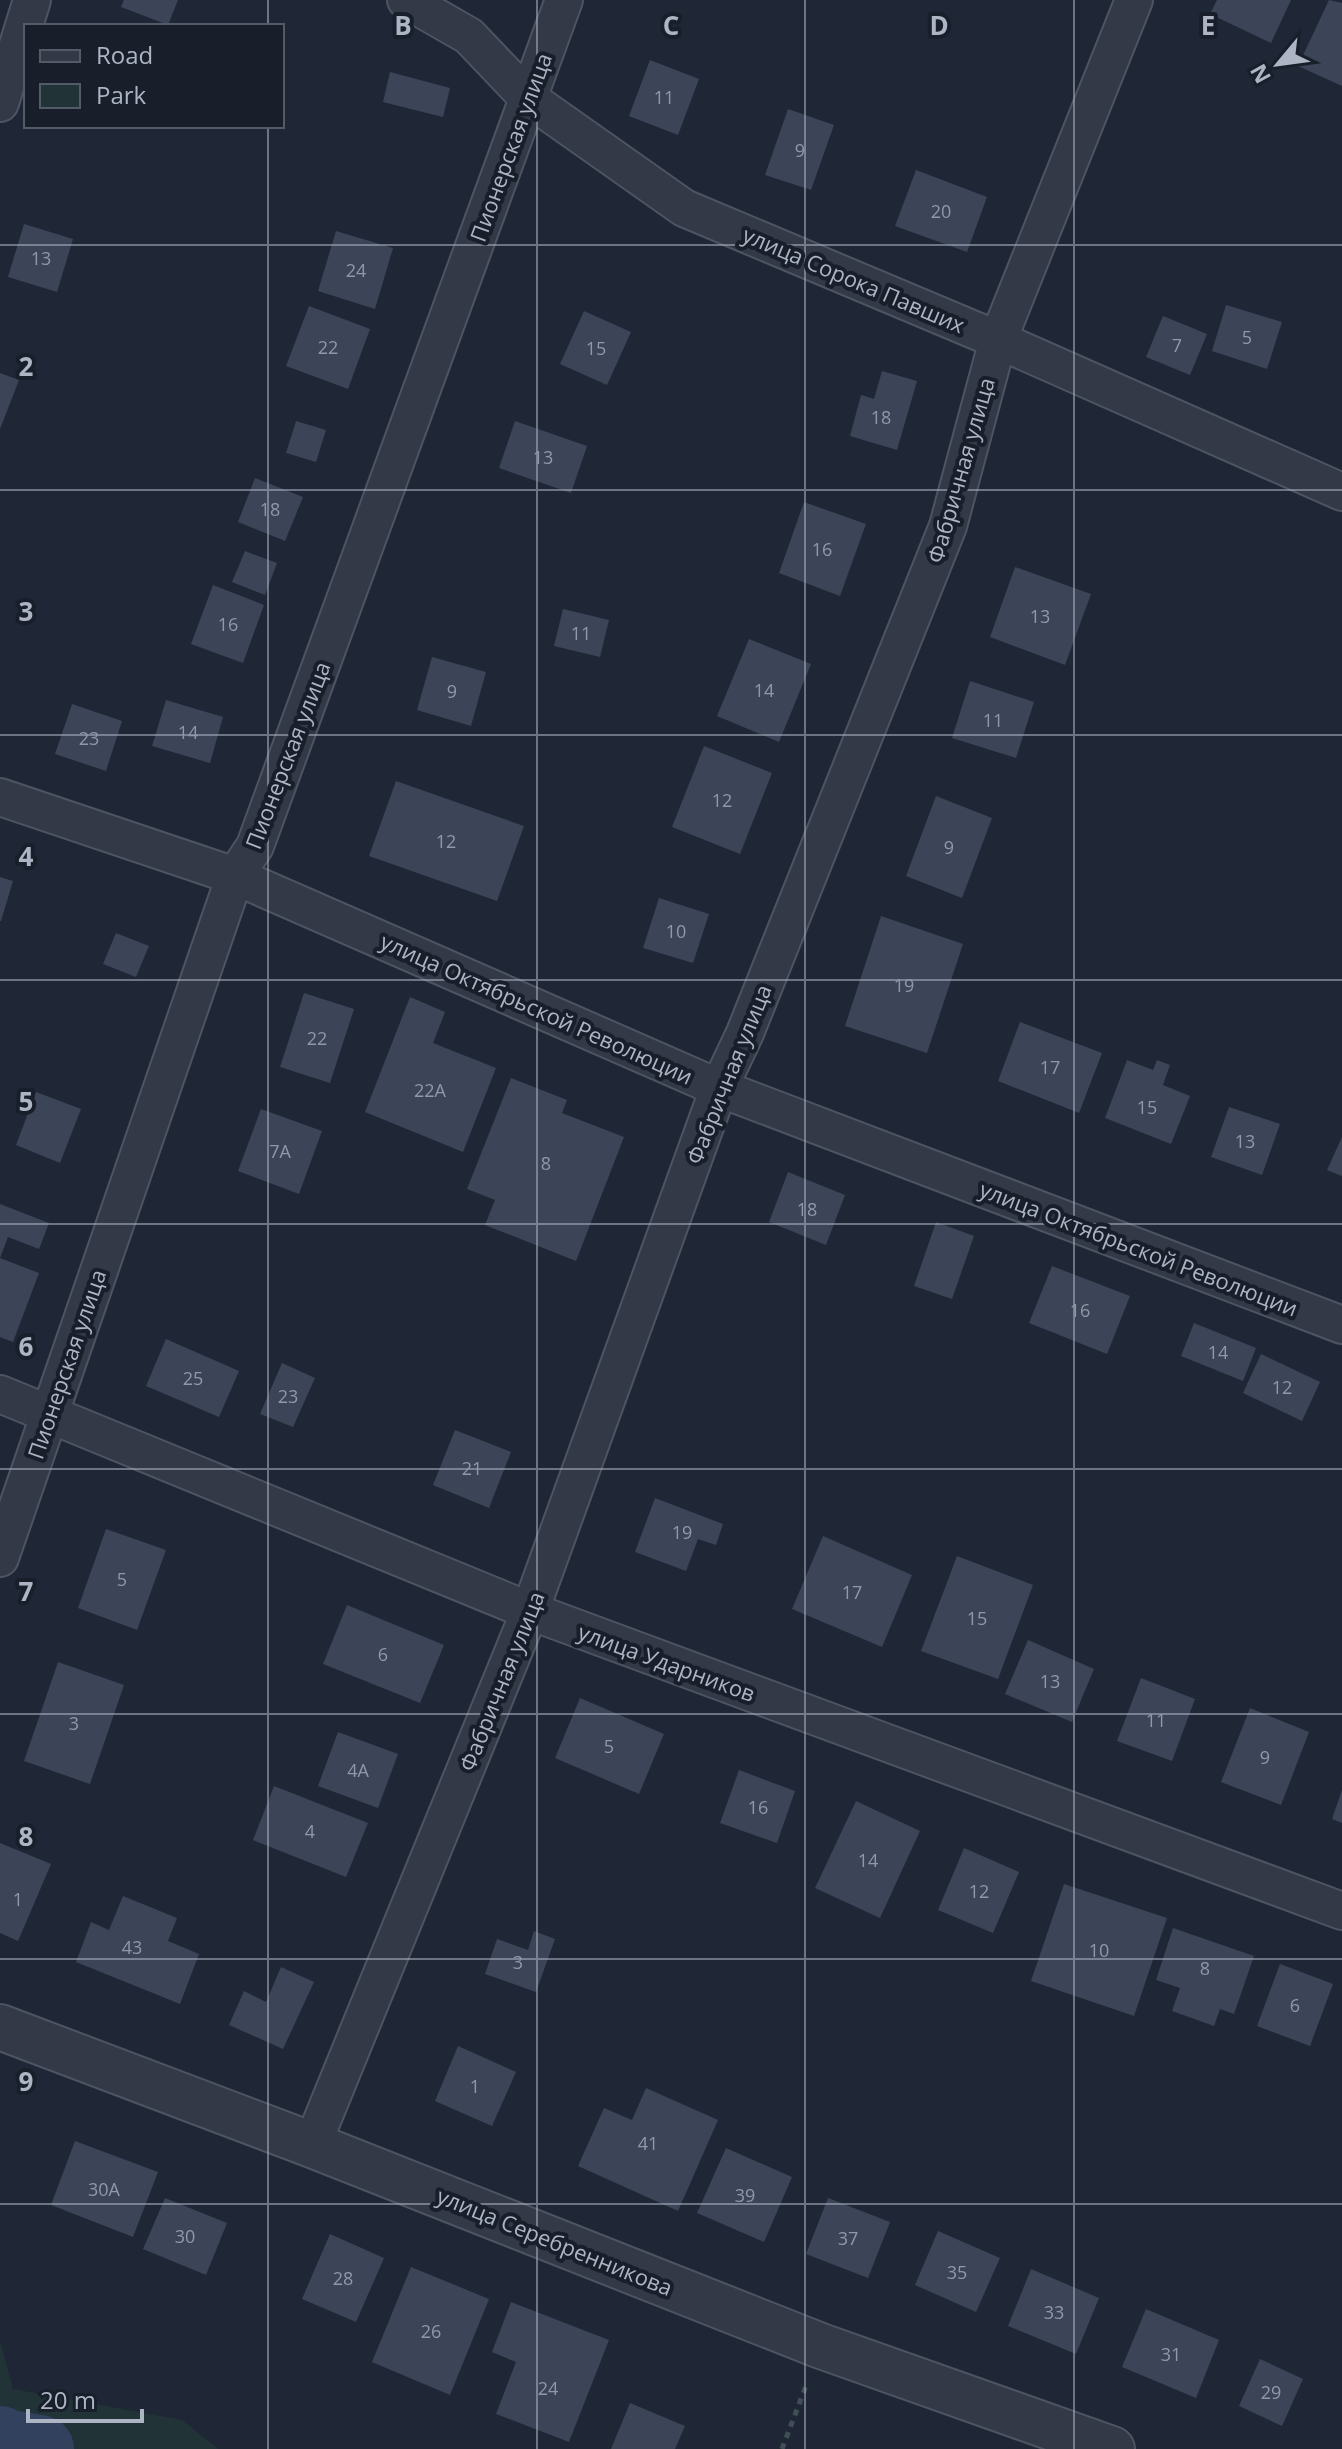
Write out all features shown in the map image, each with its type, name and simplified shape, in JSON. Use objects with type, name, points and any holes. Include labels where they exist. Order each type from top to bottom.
[{"type":"street","points":[[25,24],[32,0]]},
{"type":"street","name":"улица Сорока Павших","points":[[406,0],[469,36],[528,98],[684,208],[998,340],[1342,492]]},
{"type":"street","name":"Пионерская улица","points":[[0,1558],[235,876],[255,846],[564,0]]},
{"type":"street","name":"Фабричная улица","points":[[312,2145],[530,1611],[719,1088],[745,1033],[948,526],[998,340],[1134,0]]},
{"type":"street","points":[[0,103],[24,26]]},
{"type":"street","name":"улица Октябрьской Революции","points":[[0,797],[235,876],[719,1088],[1342,1325]]},
{"type":"street","name":"улица Ударников","points":[[0,1394],[530,1611],[1342,1911]]},
{"type":"street","name":"улица Серебренникова","points":[[0,2027],[312,2145],[821,2346],[1112,2449]]},
{"type":"path","points":[[782,2449],[821,2346]]},
{"type":"green space","points":[[0,2341],[13,2389],[182,2420],[218,2449],[0,2449]]},
{"type":"building","points":[[124,0],[178,0],[168,24],[121,7]]},
{"type":"building","points":[[1217,0],[1291,0],[1271,43],[1210,14]]},
{"type":"building","points":[[1329,0],[1342,3],[1342,86],[1298,66]]},
{"type":"building","points":[[650,60],[699,79],[678,135],[629,116]]},
{"type":"building","points":[[390,72],[450,88],[443,117],[383,102]]},
{"type":"building","points":[[788,109],[834,125],[811,190],[765,175]]},
{"type":"building","points":[[916,170],[987,197],[967,252],[895,226]]},
{"type":"building","points":[[24,224],[73,239],[57,292],[8,277]]},
{"type":"building","points":[[336,231],[393,248],[375,309],[318,291]]},
{"type":"building","points":[[1226,305],[1282,322],[1267,369],[1212,351]]},
{"type":"building","points":[[309,306],[370,329],[348,389],[286,366]]},
{"type":"building","points":[[584,311],[631,332],[607,385],[560,364]]},
{"type":"building","points":[[1163,316],[1207,334],[1190,375],[1146,357]]},
{"type":"building","points":[[882,371],[917,381],[897,450],[850,436],[861,395],[874,399]]},
{"type":"building","points":[[0,373],[19,380],[0,429]]},
{"type":"building","points":[[296,421],[326,430],[316,462],[286,453]]},
{"type":"building","points":[[515,421],[587,446],[571,493],[499,468]]},
{"type":"building","points":[[255,478],[303,497],[285,541],[238,522]]},
{"type":"building","points":[[804,502],[866,524],[840,596],[779,573]]},
{"type":"building","points":[[245,551],[277,563],[265,595],[232,582]]},
{"type":"building","points":[[1015,567],[1091,594],[1065,665],[990,637]]},
{"type":"building","points":[[213,585],[264,605],[243,663],[191,644]]},
{"type":"building","points":[[563,609],[609,620],[600,657],[554,646]]},
{"type":"building","points":[[749,639],[811,664],[779,742],[717,716]]},
{"type":"building","points":[[432,657],[486,672],[471,726],[417,710]]},
{"type":"building","points":[[970,681],[1034,702],[1016,758],[952,738]]},
{"type":"building","points":[[166,700],[223,717],[210,763],[152,746]]},
{"type":"building","points":[[72,704],[122,721],[106,771],[55,754]]},
{"type":"building","points":[[704,746],[772,773],[740,854],[672,827]]},
{"type":"building","points":[[396,781],[524,826],[497,901],[369,856]]},
{"type":"building","points":[[936,796],[992,818],[962,898],[906,876]]},
{"type":"building","points":[[0,877],[13,881],[1,921],[0,921]]},
{"type":"building","points":[[659,898],[709,914],[693,963],[643,948]]},
{"type":"building","points":[[881,916],[963,944],[927,1053],[845,1026]]},
{"type":"building","points":[[116,933],[149,946],[136,977],[103,964]]},
{"type":"building","points":[[304,993],[354,1009],[330,1083],[280,1067]]},
{"type":"building","points":[[410,997],[445,1012],[433,1043],[496,1068],[463,1152],[365,1112]]},
{"type":"building","points":[[1020,1022],[1102,1053],[1079,1113],[998,1081]]},
{"type":"building","points":[[1127,1060],[1153,1070],[1157,1060],[1170,1065],[1163,1085],[1190,1096],[1171,1144],[1105,1118]]},
{"type":"building","points":[[511,1078],[567,1100],[562,1113],[624,1137],[576,1261],[485,1225],[495,1200],[467,1189]]},
{"type":"building","points":[[36,1092],[81,1109],[60,1163],[16,1145]]},
{"type":"building","points":[[1229,1107],[1280,1124],[1262,1175],[1211,1157]]},
{"type":"building","points":[[261,1109],[322,1131],[299,1194],[238,1171]]},
{"type":"building","points":[[1342,1137],[1342,1176],[1327,1170]]},
{"type":"building","points":[[788,1172],[845,1195],[826,1245],[769,1222]]},
{"type":"building","points":[[0,1204],[49,1223],[39,1249],[8,1237],[0,1258]]},
{"type":"building","points":[[936,1222],[974,1236],[952,1299],[914,1286]]},
{"type":"building","points":[[0,1258],[39,1273],[13,1342],[0,1337]]},
{"type":"building","points":[[1052,1266],[1130,1296],[1107,1354],[1029,1323]]},
{"type":"building","points":[[1194,1323],[1256,1348],[1243,1381],[1181,1356]]},
{"type":"building","points":[[166,1339],[239,1371],[219,1417],[146,1386]]},
{"type":"building","points":[[1261,1354],[1320,1382],[1302,1421],[1243,1393]]},
{"type":"building","points":[[282,1363],[315,1378],[293,1427],[260,1414]]},
{"type":"building","points":[[455,1430],[511,1452],[489,1508],[433,1485]]},
{"type":"building","points":[[655,1498],[723,1524],[716,1545],[698,1539],[686,1571],[635,1552]]},
{"type":"building","points":[[106,1529],[166,1550],[137,1630],[78,1608]]},
{"type":"building","points":[[823,1536],[912,1575],[882,1647],[792,1609]]},
{"type":"building","points":[[957,1556],[1033,1585],[998,1679],[921,1651]]},
{"type":"building","points":[[347,1605],[444,1645],[420,1703],[323,1664]]},
{"type":"building","points":[[1028,1640],[1094,1669],[1072,1722],[1005,1694]]},
{"type":"building","points":[[58,1662],[124,1685],[90,1784],[24,1761]]},
{"type":"building","points":[[1141,1678],[1195,1699],[1172,1761],[1117,1741]]},
{"type":"building","points":[[580,1698],[664,1734],[639,1794],[555,1758]]},
{"type":"building","points":[[1250,1708],[1309,1732],[1281,1805],[1221,1782]]},
{"type":"building","points":[[338,1732],[398,1754],[378,1808],[318,1786]]},
{"type":"building","points":[[739,1770],[795,1791],[777,1843],[720,1823]]},
{"type":"building","points":[[274,1786],[368,1823],[346,1877],[253,1840]]},
{"type":"building","points":[[1342,1790],[1342,1823],[1332,1819]]},
{"type":"building","points":[[856,1801],[920,1831],[880,1918],[815,1888]]},
{"type":"building","points":[[0,1843],[51,1864],[18,1941],[0,1933]]},
{"type":"building","points":[[964,1848],[1019,1872],[993,1933],[938,1910]]},
{"type":"building","points":[[1064,1884],[1167,1918],[1134,2016],[1031,1981]]},
{"type":"building","points":[[123,1896],[177,1918],[168,1941],[199,1954],[180,2004],[76,1962],[91,1922],[109,1930]]},
{"type":"building","points":[[1173,1928],[1254,1956],[1234,2014],[1220,2009],[1214,2026],[1172,2011],[1180,1988],[1156,1980]]},
{"type":"building","points":[[534,1931],[555,1939],[536,1992],[485,1974],[497,1939],[528,1950]]},
{"type":"building","points":[[1280,1964],[1333,1984],[1310,2046],[1257,2026]]},
{"type":"building","points":[[281,1967],[314,1982],[283,2049],[229,2025],[244,1991],[266,2002]]},
{"type":"building","points":[[458,2046],[516,2072],[492,2126],[435,2101]]},
{"type":"building","points":[[646,2088],[718,2120],[678,2211],[578,2166],[604,2108],[632,2120]]},
{"type":"building","points":[[75,2141],[158,2172],[133,2237],[51,2205]]},
{"type":"building","points":[[726,2148],[792,2177],[764,2242],[697,2213]]},
{"type":"building","points":[[165,2198],[227,2223],[206,2275],[143,2249]]},
{"type":"building","points":[[828,2198],[890,2222],[868,2278],[806,2254]]},
{"type":"building","points":[[938,2231],[1000,2258],[976,2312],[915,2285]]},
{"type":"building","points":[[330,2234],[384,2258],[356,2322],[302,2299]]},
{"type":"building","points":[[411,2267],[489,2299],[450,2395],[372,2362]]},
{"type":"building","points":[[1031,2269],[1099,2298],[1076,2354],[1008,2326]]},
{"type":"building","points":[[511,2302],[609,2340],[569,2442],[496,2414],[516,2362],[492,2352]]},
{"type":"building","points":[[1146,2309],[1219,2340],[1196,2398],[1122,2367]]},
{"type":"building","points":[[1260,2359],[1303,2379],[1282,2426],[1239,2406]]},
{"type":"building","points":[[630,2403],[685,2426],[675,2449],[611,2449]]},
{"type":"waterway","points":[[0,2440],[40,2449]]}]
